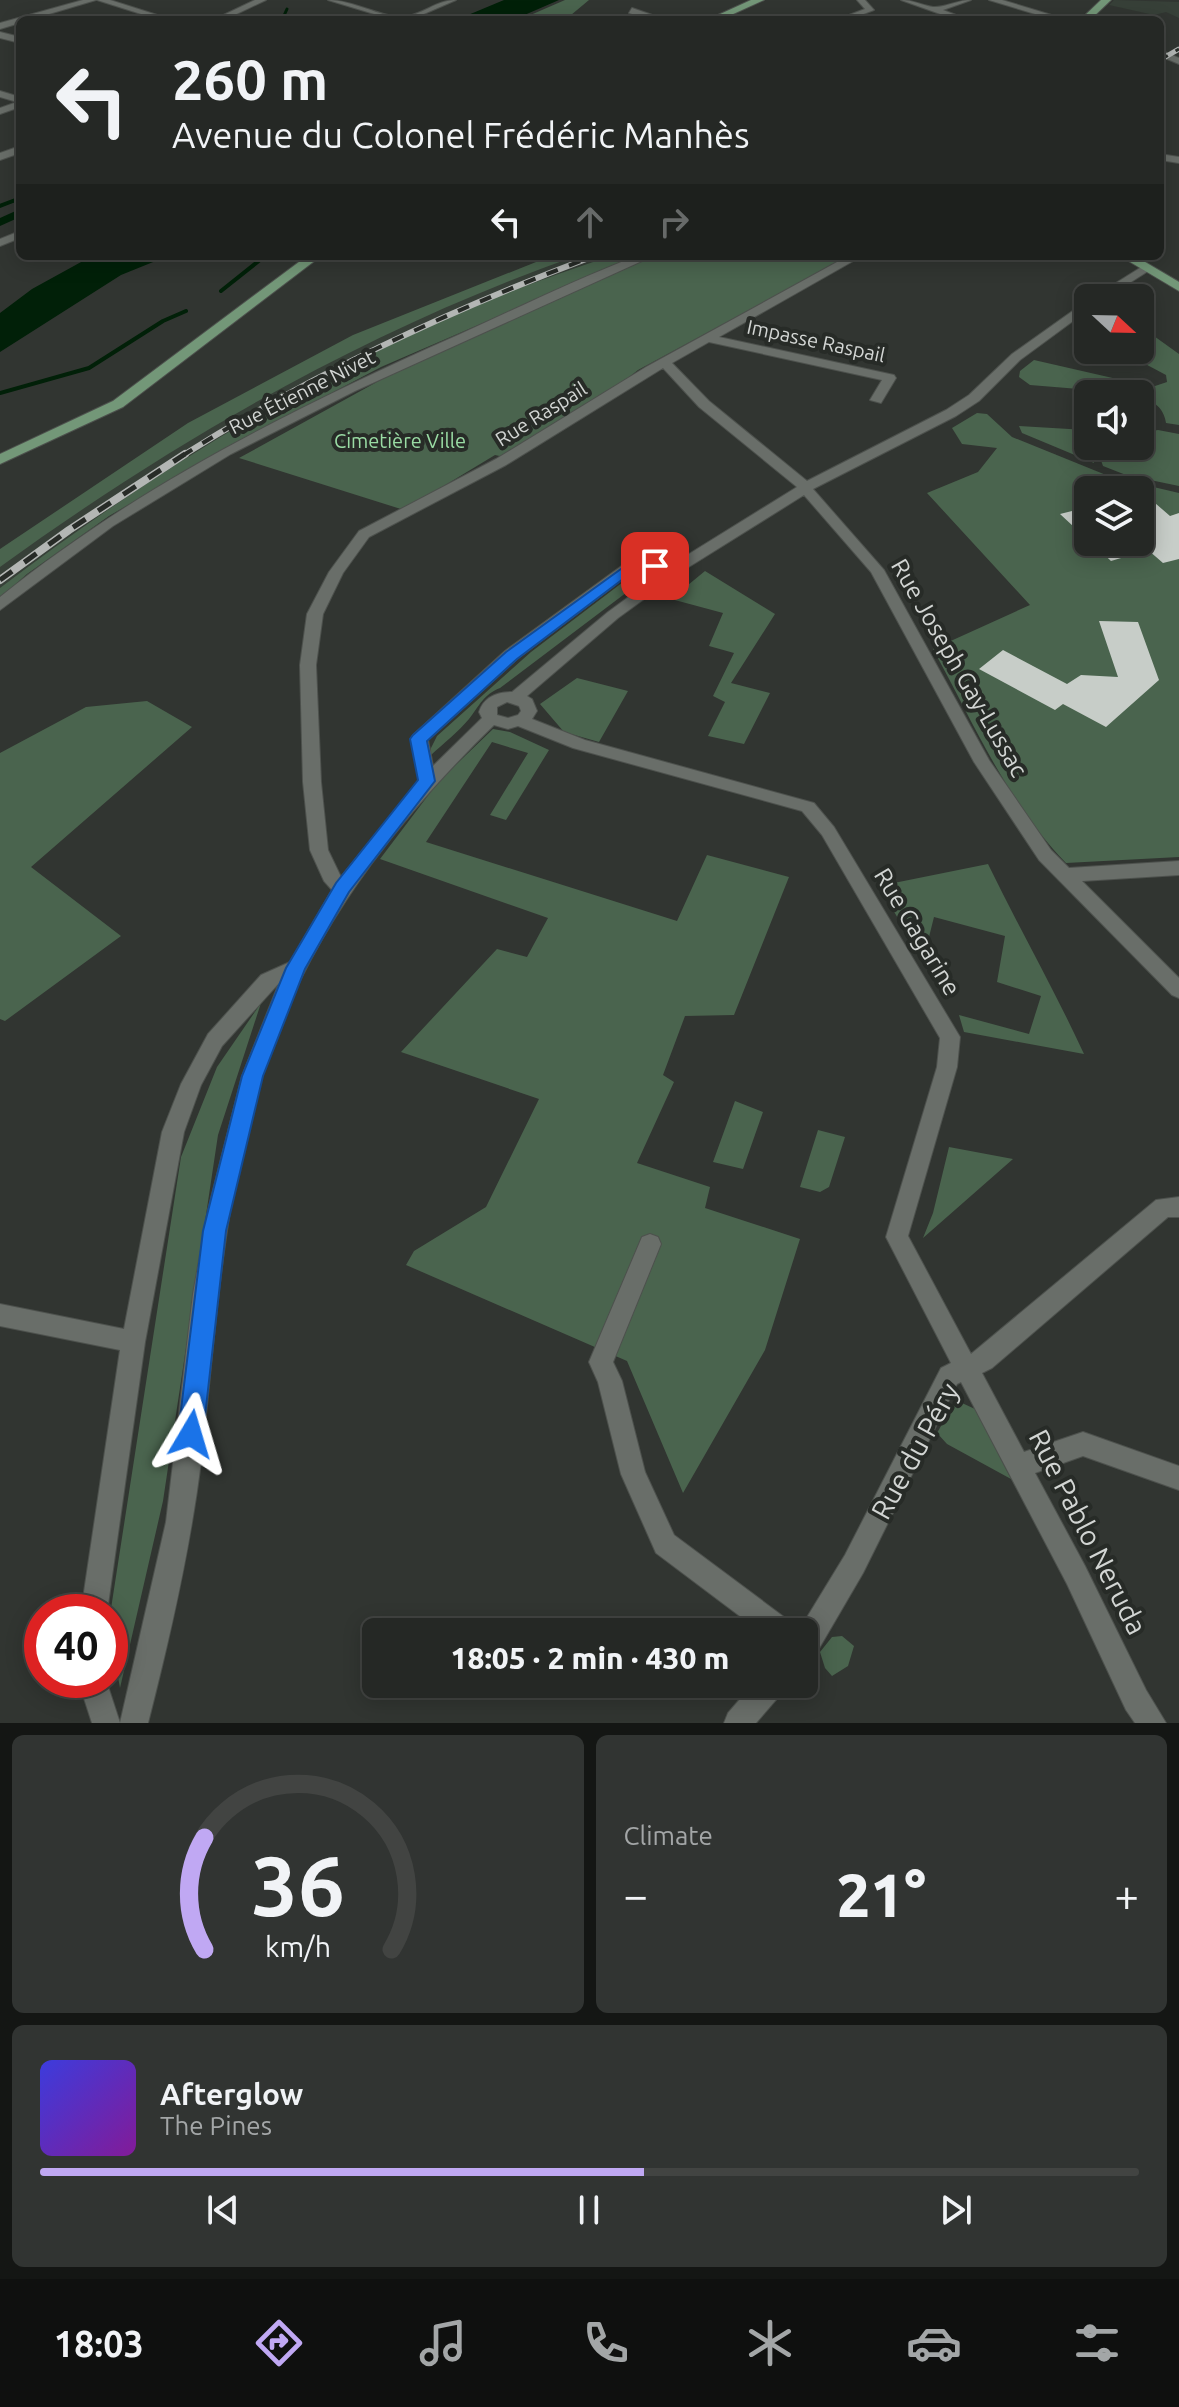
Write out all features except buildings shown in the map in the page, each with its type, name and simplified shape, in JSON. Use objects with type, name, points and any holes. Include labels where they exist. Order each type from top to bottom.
[{"type":"main road","points":[[721,16],[759,0]]},
{"type":"main road","points":[[1089,16],[1106,0]]},
{"type":"main road","points":[[0,460],[118,404],[310,260]]},
{"type":"main road","points":[[1133,260],[1179,287]]},
{"type":"street","points":[[34,16],[92,0]]},
{"type":"street","points":[[101,0],[155,16]]},
{"type":"street","points":[[226,16],[262,0]]},
{"type":"street","points":[[332,0],[389,16]]},
{"type":"street","points":[[413,16],[452,0]]},
{"type":"street","points":[[853,15],[870,10],[861,0]]},
{"type":"street","points":[[905,0],[953,16]]},
{"type":"street","points":[[934,10],[967,0]]},
{"type":"street","points":[[993,0],[1050,16]]},
{"type":"street","points":[[632,11],[646,16]]},
{"type":"street","points":[[0,94],[14,107]]},
{"type":"street","name":"Rue Étienne Nivet","points":[[0,605],[93,531],[308,409],[382,372],[638,260]]},
{"type":"street","name":"Rue Raspail","points":[[342,888],[333,881],[319,850],[312,782],[308,665],[315,614],[336,572],[364,534],[501,462],[664,362],[849,260]]},
{"type":"street","points":[[1121,284],[1147,268]]},
{"type":"street","points":[[516,697],[528,707],[527,715],[520,721],[502,724],[491,719],[487,712],[490,704],[498,699],[516,697],[613,615],[679,567],[806,488],[951,413],[974,398],[1016,357],[1074,314]]},
{"type":"street","name":"Impasse Raspail","points":[[707,338],[890,378],[876,400]]},
{"type":"street","name":"Rue Joseph Gay-Lussac","points":[[664,362],[704,404],[806,488],[877,570],[982,762],[1045,855],[1179,990]]},
{"type":"street","points":[[427,781],[419,739],[511,655],[632,565],[679,567]]},
{"type":"street","points":[[134,1723],[163,1611],[184,1492],[214,1231],[252,1076],[296,968],[342,888],[427,781],[491,719]]},
{"type":"street","name":"Rue Gagarine","points":[[520,721],[579,744],[808,807],[828,831],[950,1037],[947,1067],[897,1237],[968,1369]]},
{"type":"street","points":[[1063,875],[1179,868]]},
{"type":"street","points":[[97,1594],[133,1342],[173,1132],[191,1084],[215,1040],[268,980],[296,968]]},
{"type":"street","name":"Rue du Péry","points":[[818,1624],[854,1564],[949,1376],[984,1360],[1164,1207],[1179,1207]]},
{"type":"street","points":[[650,1244],[601,1362],[610,1381],[633,1474],[665,1544],[764,1618]]},
{"type":"street","points":[[0,1315],[133,1342]]},
{"type":"street","name":"Rue Pablo Neruda","points":[[968,1369],[1081,1584],[1136,1700],[1152,1723]]},
{"type":"street","points":[[1019,1466],[1083,1444],[1179,1478]]},
{"type":"street","points":[[98,1698],[106,1723]]},
{"type":"street","points":[[738,1723],[759,1698]]},
{"type":"shaded area","points":[[504,0],[559,0],[522,16],[466,16]]},
{"type":"shaded area","points":[[1114,0],[1179,2],[1179,18],[1166,12],[1154,15],[1109,5]]},
{"type":"shaded area","points":[[85,260],[158,260],[121,275],[0,352],[0,313],[32,289]]},
{"type":"shaded area","points":[[556,260],[607,260],[220,440],[0,590],[0,557],[207,423],[388,329]]},
{"type":"green space","points":[[565,0],[589,0],[571,16],[528,16]]},
{"type":"green space","points":[[541,260],[565,260],[424,317],[277,390],[136,474],[0,567],[0,549],[188,423],[353,335]]},
{"type":"green space","points":[[600,260],[629,260],[381,367],[208,458],[109,516],[27,574],[0,598],[0,588],[51,550],[207,445],[372,353],[451,315]]},
{"type":"green space","name":"Cimetière Ville","points":[[645,260],[842,260],[638,370],[609,393],[504,457],[495,455],[404,510],[239,458],[395,372]]},
{"type":"green space","points":[[1154,336],[1179,354],[1179,425],[1166,423],[1154,404],[1154,386],[1167,382],[1166,375],[1145,364],[1154,364]]},
{"type":"green space","points":[[1034,360],[1121,380],[1074,380],[1074,389],[1030,385],[1019,377],[1020,371]]},
{"type":"green space","points":[[977,413],[987,414],[1012,437],[1109,476],[1074,476],[1074,556],[1154,556],[1154,487],[1179,493],[1179,857],[1066,863],[1026,815],[1009,788],[933,649],[1030,605],[927,493],[978,472],[997,448],[962,444],[952,428]]},
{"type":"green space","points":[[1019,426],[1074,429],[1074,455],[1022,433]]},
{"type":"green space","points":[[1154,431],[1179,434],[1179,486],[1154,481],[1154,476],[1131,476],[1103,466],[1101,460],[1154,460]]},
{"type":"green space","points":[[705,571],[775,614],[731,683],[770,693],[744,744],[708,736],[725,702],[713,696],[734,653],[709,646],[723,613],[671,599]]},
{"type":"green space","points":[[631,576],[647,577],[490,694],[465,724],[431,755],[437,736],[531,652]]},
{"type":"green space","points":[[577,678],[628,691],[599,742],[564,732],[540,704]]},
{"type":"green space","points":[[147,701],[192,727],[31,867],[121,936],[5,1021],[0,1019],[0,753],[86,707]]},
{"type":"green space","points":[[493,729],[510,732],[549,750],[506,820],[490,815],[528,753],[492,742],[426,842],[677,921],[707,855],[789,877],[734,1015],[685,1016],[663,1075],[674,1082],[637,1163],[710,1187],[705,1208],[800,1239],[765,1350],[683,1493],[627,1361],[406,1265],[414,1251],[486,1207],[539,1099],[401,1052],[497,949],[527,957],[548,918],[380,859],[439,781]]},
{"type":"green space","points":[[988,864],[1084,1054],[964,1032],[959,1015],[1029,1034],[1041,996],[997,982],[1005,936],[934,917],[923,961],[879,886]]},
{"type":"green space","points":[[261,1003],[218,1135],[163,1501],[128,1653],[128,1594],[113,1594],[181,1157],[217,1067]]},
{"type":"green space","points":[[735,1101],[763,1112],[743,1169],[713,1162]]},
{"type":"green space","points":[[818,1130],[845,1137],[829,1187],[820,1192],[800,1187]]},
{"type":"green space","points":[[949,1147],[1013,1159],[923,1238],[933,1213]]},
{"type":"green space","points":[[962,1403],[975,1409],[1011,1479],[947,1444],[937,1433],[953,1405]]},
{"type":"green space","points":[[842,1636],[854,1646],[848,1666],[832,1676],[825,1668],[820,1652],[832,1637]]},
{"type":"waterway","points":[[284,16],[287,9]]},
{"type":"waterway","points":[[0,206],[14,200]]},
{"type":"waterway","points":[[0,222],[16,215]]},
{"type":"waterway","points":[[221,291],[260,260]]},
{"type":"waterway","points":[[0,393],[89,368],[163,321],[186,311]]},
{"type":"railway","points":[[1164,58],[1179,49]]},
{"type":"railway","points":[[182,456],[281,398],[383,346],[487,298],[584,260]]},
{"type":"railway","points":[[0,580],[69,530],[185,454]]},
{"type":"route","points":[[191,1434],[214,1231],[252,1076],[296,968],[342,888],[427,781],[419,739],[511,655],[632,565],[655,566]]}]
